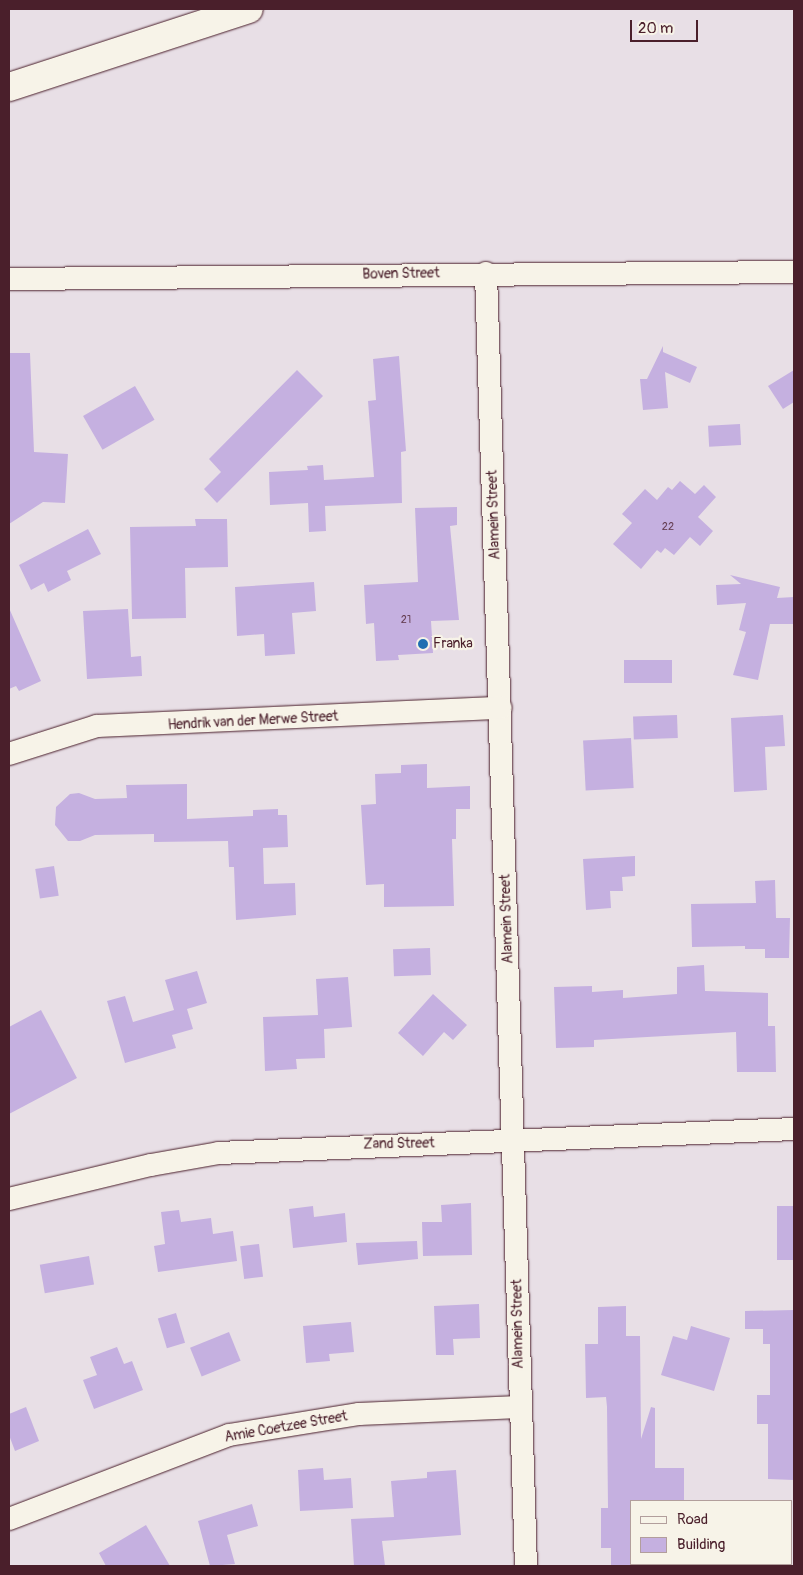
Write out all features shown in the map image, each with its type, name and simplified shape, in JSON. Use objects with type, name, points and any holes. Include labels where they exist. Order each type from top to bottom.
[{"type":"highway","points":[[9,87],[249,9]]},
{"type":"street","name":"Boven Street","points":[[9,279],[486,273],[794,272]]},
{"type":"street","name":"Alamein Street","points":[[486,273],[501,708],[519,1407],[526,1566]]},
{"type":"street","name":"Hendrik van der Merwe Street","points":[[9,754],[97,726],[501,708]]},
{"type":"street","name":"Zand Street","points":[[9,1199],[151,1165],[219,1153],[391,1144],[513,1143],[794,1129]]},
{"type":"street","name":"Amie Coetzee Street","points":[[9,1519],[237,1433],[359,1414],[519,1407]]},
{"type":"building","points":[[663,346],[663,352],[697,367],[690,383],[665,372],[668,408],[643,410],[640,379],[647,379]]},
{"type":"building","points":[[9,353],[30,353],[34,452],[68,454],[65,503],[43,502],[9,524]]},
{"type":"building","points":[[399,356],[406,451],[401,452],[402,503],[325,506],[326,531],[309,532],[308,503],[270,505],[269,472],[308,470],[307,466],[323,465],[324,480],[374,477],[368,401],[376,400],[373,359]]},
{"type":"building","points":[[297,370],[323,396],[217,503],[204,489],[221,472],[209,459]]},
{"type":"building","points":[[794,370],[794,402],[783,409],[768,386]]},
{"type":"building","points":[[135,386],[154,420],[103,450],[83,416]]},
{"type":"building","points":[[740,424],[741,445],[709,447],[708,426]]},
{"type":"building","points":[[680,481],[695,494],[704,485],[716,497],[698,517],[713,531],[700,546],[690,537],[674,555],[665,548],[661,553],[657,550],[641,569],[613,544],[632,523],[622,514],[645,489],[657,500],[668,487],[672,490]]},
{"type":"building","points":[[457,507],[457,525],[450,526],[459,620],[431,621],[433,653],[398,655],[399,660],[376,661],[374,623],[366,624],[364,585],[418,582],[415,508]]},
{"type":"building","points":[[195,519],[227,519],[228,567],[185,568],[186,618],[132,619],[130,527],[196,526]]},
{"type":"building","points":[[88,529],[101,554],[67,571],[71,580],[48,592],[44,583],[31,590],[19,565]]},
{"type":"building","points":[[730,575],[780,587],[777,598],[794,597],[794,624],[770,624],[758,680],[733,675],[746,632],[739,630],[746,603],[717,605],[716,585],[741,584]]},
{"type":"building","points":[[314,582],[316,611],[292,613],[295,654],[265,656],[264,634],[237,636],[235,587]]},
{"type":"building","points":[[9,608],[41,681],[19,691],[16,686],[9,689]]},
{"type":"building","points":[[128,609],[131,657],[141,656],[142,676],[87,679],[83,611]]},
{"type":"building","points":[[624,660],[672,660],[672,683],[624,683]]},
{"type":"building","points":[[677,715],[678,738],[634,740],[633,717]]},
{"type":"building","points":[[783,715],[785,746],[765,747],[767,790],[734,792],[731,718]]},
{"type":"building","points":[[631,738],[634,788],[586,790],[583,741]]},
{"type":"building","points":[[427,764],[427,788],[470,786],[470,809],[456,809],[456,839],[452,839],[454,906],[384,907],[384,884],[366,885],[361,805],[376,804],[375,774],[401,773],[401,765]]},
{"type":"building","points":[[187,784],[187,819],[253,816],[253,810],[278,809],[278,815],[287,815],[288,847],[263,848],[264,884],[295,883],[296,915],[236,920],[234,867],[229,867],[228,841],[154,842],[154,834],[95,835],[80,841],[68,841],[55,825],[56,807],[70,794],[79,793],[95,799],[127,798],[126,785]]},
{"type":"building","points":[[635,856],[635,876],[622,877],[623,891],[610,891],[611,908],[586,910],[583,859]]},
{"type":"building","points":[[54,866],[59,896],[40,899],[35,869]]},
{"type":"building","points":[[775,880],[776,918],[790,918],[789,958],[765,958],[765,949],[745,949],[745,946],[692,947],[691,904],[756,903],[755,881]]},
{"type":"building","points":[[430,948],[431,975],[394,976],[393,949]]},
{"type":"building","points":[[704,965],[705,991],[768,993],[768,1026],[775,1026],[776,1072],[737,1072],[736,1032],[594,1040],[594,1047],[556,1048],[554,987],[592,986],[592,992],[623,990],[623,998],[677,994],[677,967]]},
{"type":"building","points":[[197,971],[207,1003],[187,1009],[193,1029],[172,1035],[176,1048],[125,1063],[107,1001],[125,996],[133,1022],[174,1010],[165,980]]},
{"type":"building","points":[[348,977],[352,1027],[324,1029],[325,1058],[296,1059],[297,1069],[265,1071],[263,1017],[318,1015],[316,979]]},
{"type":"building","points":[[433,994],[467,1025],[453,1040],[444,1032],[423,1056],[398,1033]]},
{"type":"building","points":[[41,1010],[77,1078],[9,1114],[9,1027]]},
{"type":"building","points":[[471,1203],[472,1255],[423,1256],[422,1222],[442,1222],[441,1205]]},
{"type":"building","points":[[313,1206],[314,1217],[345,1213],[347,1242],[293,1248],[289,1209]]},
{"type":"building","points":[[777,1206],[794,1206],[794,1260],[777,1260]]},
{"type":"building","points":[[179,1210],[181,1222],[211,1218],[213,1234],[233,1231],[237,1261],[158,1272],[154,1246],[165,1244],[161,1212]]},
{"type":"building","points":[[417,1241],[418,1259],[358,1265],[356,1243]]},
{"type":"building","points":[[259,1244],[263,1277],[244,1279],[240,1246]]},
{"type":"building","points":[[89,1256],[94,1285],[45,1293],[40,1265]]},
{"type":"building","points":[[479,1304],[480,1338],[453,1339],[454,1355],[436,1355],[434,1306]]},
{"type":"building","points":[[626,1306],[626,1336],[640,1336],[641,1439],[651,1407],[655,1408],[655,1468],[684,1468],[684,1500],[630,1500],[630,1565],[632,1566],[611,1566],[611,1548],[601,1548],[601,1508],[608,1508],[607,1407],[606,1397],[586,1398],[585,1344],[598,1344],[598,1307]]},
{"type":"building","points":[[794,1310],[794,1480],[768,1479],[768,1424],[757,1424],[757,1395],[770,1395],[770,1344],[763,1344],[763,1329],[745,1329],[745,1311]]},
{"type":"building","points":[[176,1313],[185,1343],[167,1348],[158,1319]]},
{"type":"building","points":[[351,1322],[354,1352],[329,1354],[330,1361],[306,1363],[303,1326]]},
{"type":"building","points":[[691,1326],[730,1338],[714,1391],[661,1375],[673,1336],[687,1340]]},
{"type":"building","points":[[229,1332],[241,1361],[202,1376],[190,1348]]},
{"type":"building","points":[[117,1347],[124,1364],[132,1361],[143,1390],[94,1409],[83,1380],[97,1375],[90,1357]]},
{"type":"building","points":[[26,1407],[39,1441],[15,1451],[9,1435],[9,1414]]},
{"type":"building","points":[[323,1468],[324,1480],[351,1478],[353,1508],[300,1511],[298,1470]]},
{"type":"building","points":[[456,1470],[461,1535],[382,1541],[385,1566],[354,1566],[351,1519],[394,1517],[391,1481],[427,1478],[427,1472]]},
{"type":"building","points":[[252,1504],[258,1526],[227,1535],[235,1564],[210,1566],[198,1521]]},
{"type":"building","points":[[146,1525],[170,1566],[106,1566],[99,1553]]},
{"type":"place","name":"Franka","points":[[423,644]]}]
